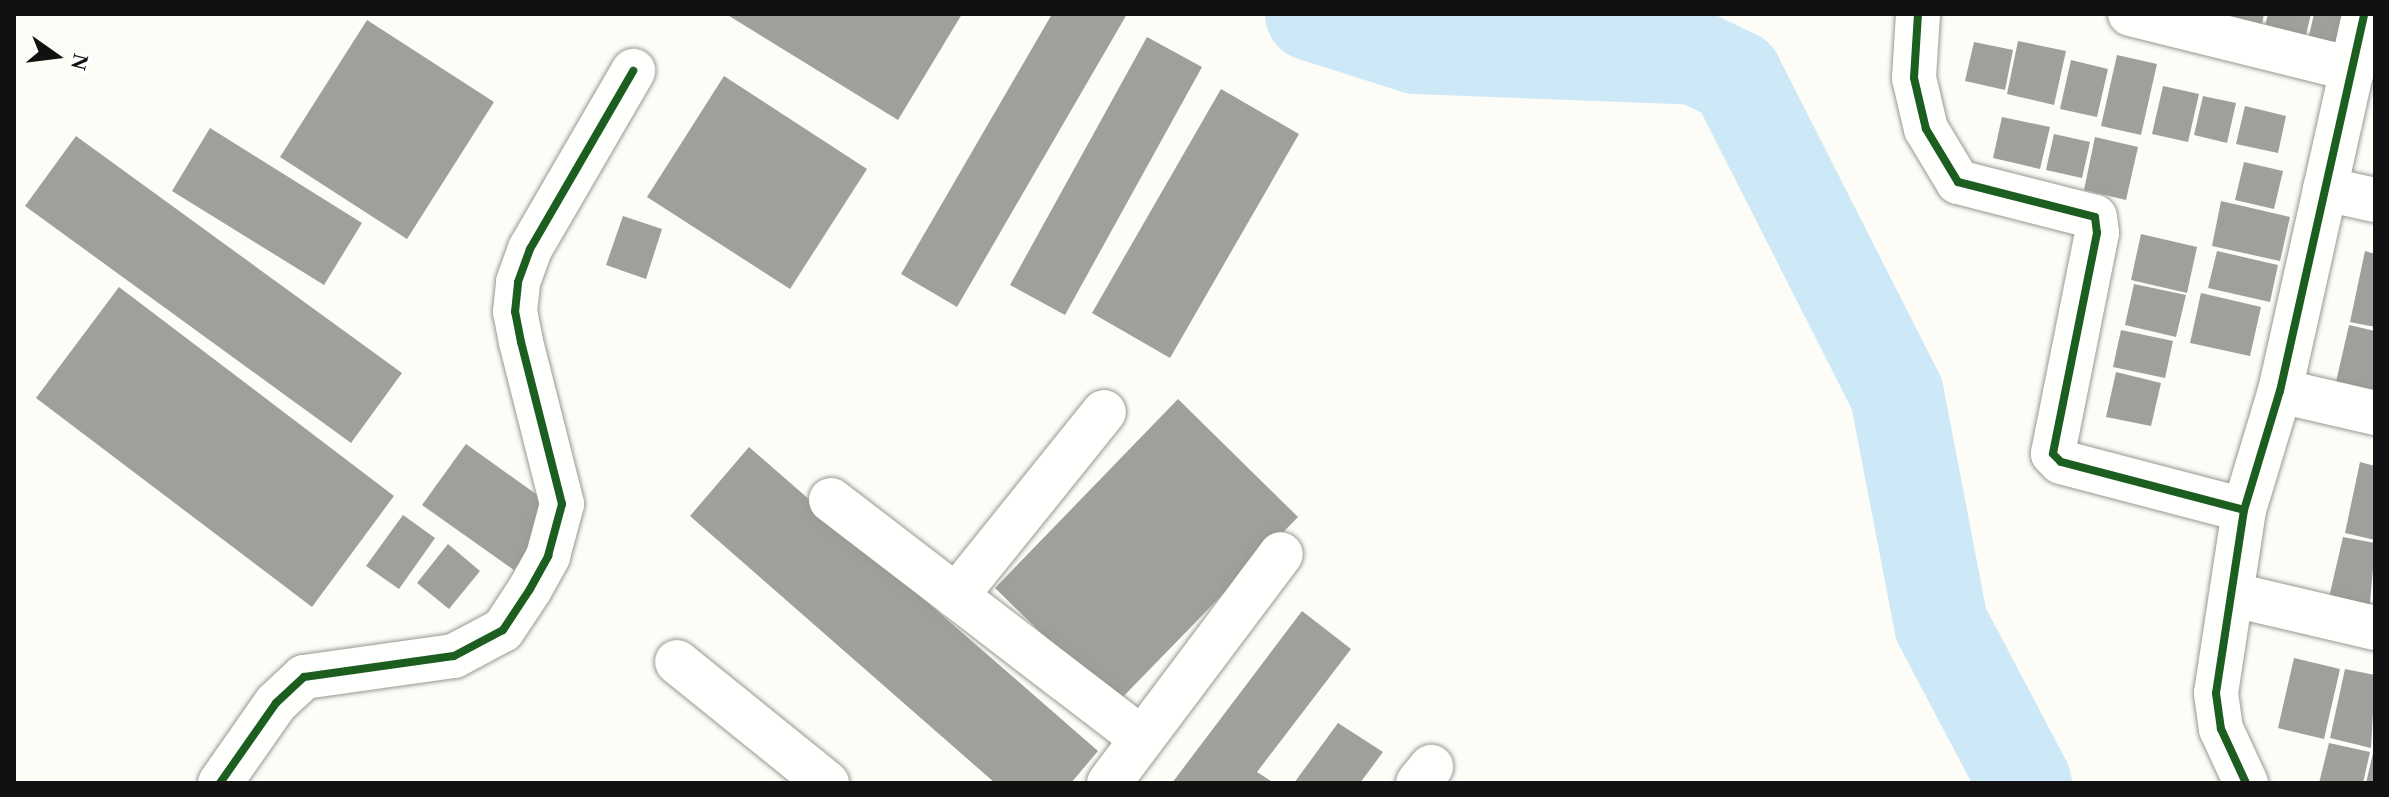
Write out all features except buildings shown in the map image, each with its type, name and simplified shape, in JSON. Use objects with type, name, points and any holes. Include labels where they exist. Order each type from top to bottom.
[{"type":"street","points":[[1918,14],[1914,78],[1926,129],[1958,182],[2095,217],[2097,233],[2053,454],[2061,462],[2244,510]]},
{"type":"street","points":[[2130,14],[2353,69]]},
{"type":"street","points":[[2246,783],[2217,710],[2244,510],[2280,391],[2364,14]]},
{"type":"street","points":[[220,783],[276,703],[304,677],[454,656],[503,630],[530,589],[548,556],[562,504],[515,312],[518,282],[530,249],[633,71]]},
{"type":"street","points":[[2325,189],[2375,200]]},
{"type":"street","points":[[2280,391],[2375,413]]},
{"type":"street","points":[[956,596],[1104,412]]},
{"type":"street","points":[[831,500],[1142,739]]},
{"type":"street","points":[[1109,783],[1281,554]]},
{"type":"street","points":[[2234,595],[2375,628]]},
{"type":"street","points":[[677,662],[820,781]]},
{"type":"waterway","points":[[1312,14],[1416,47],[1696,58],[1736,77],[1897,395],[1941,624],[2025,783]]},
{"type":"cycle path","points":[[1918,14],[1914,78],[1926,129],[1958,182],[2095,217],[2097,233],[2053,454],[2061,462],[2244,510]]},
{"type":"cycle path","points":[[2246,783],[2221,729],[2216,693],[2244,510],[2280,391],[2364,14]]},
{"type":"cycle path","points":[[220,783],[276,703],[304,677],[454,656],[503,630],[530,589],[548,556],[562,504],[515,312],[518,282],[530,249],[633,71]]}]
